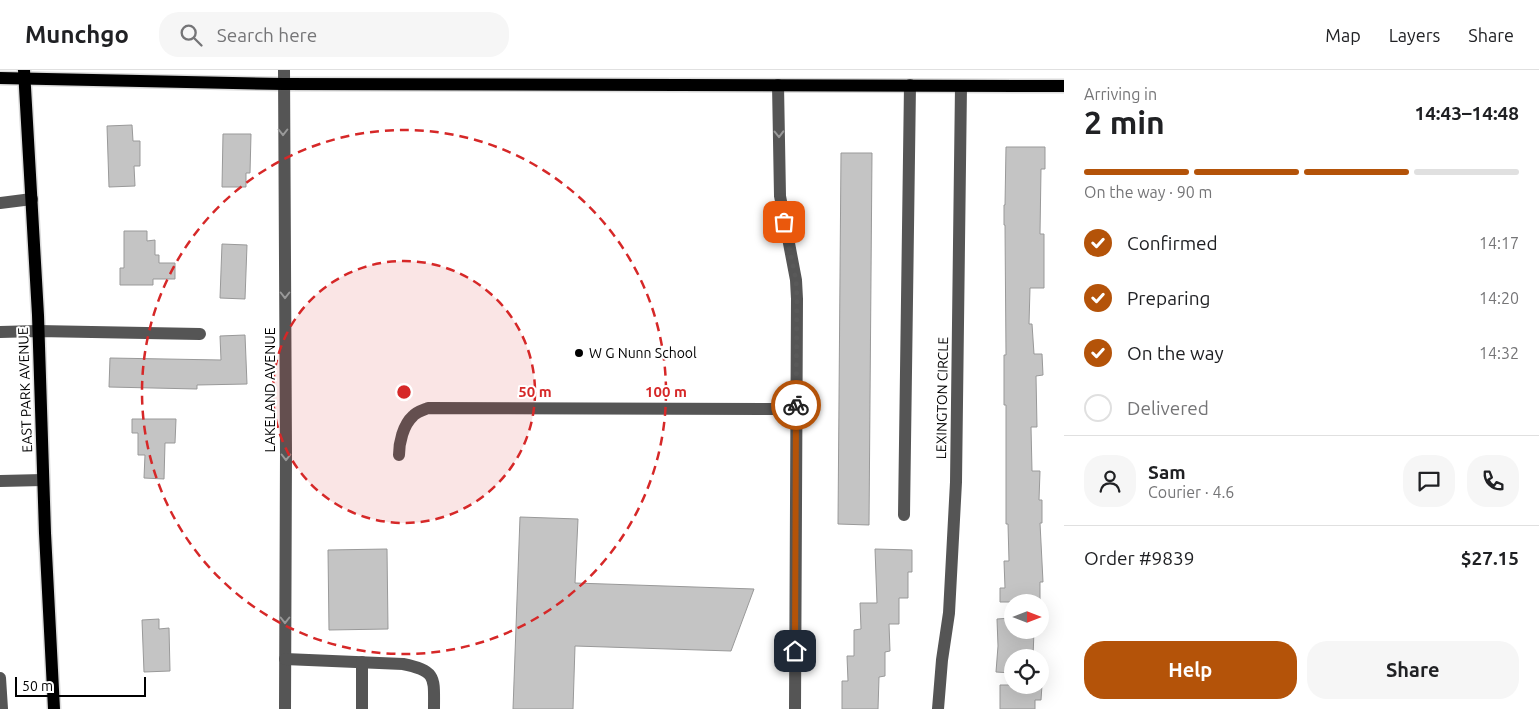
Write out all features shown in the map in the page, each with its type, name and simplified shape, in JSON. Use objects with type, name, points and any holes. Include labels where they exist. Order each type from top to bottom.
[{"type":"main road","points":[[0,78],[25,75],[283,84],[1064,86]]},
{"type":"main road","name":"EAST PARK AVENUE","points":[[25,75],[38,306],[43,480],[54,709]]},
{"type":"street","name":"LAKELAND AVENUE","points":[[284,70],[285,709]]},
{"type":"street","points":[[778,85],[780,196],[796,280],[797,299],[795,709]]},
{"type":"street","points":[[904,515],[910,85]]},
{"type":"street","name":"LEXINGTON CIRCLE","points":[[938,709],[942,660],[949,613],[956,482],[961,86]]},
{"type":"street","points":[[0,203],[32,199]]},
{"type":"street","points":[[0,332],[200,334]]},
{"type":"street","points":[[399,456],[399,446],[404,430],[413,416],[428,408],[796,410]]},
{"type":"street","points":[[0,482],[43,480]]},
{"type":"street","points":[[285,659],[403,664],[418,667],[428,672],[434,681],[434,709]]},
{"type":"street","points":[[362,662],[362,709]]},
{"type":"street","points":[[0,678],[2,709]]},
{"type":"building","points":[[132,125],[133,141],[140,141],[140,166],[134,166],[135,186],[109,187],[107,126]]},
{"type":"building","points":[[223,134],[251,134],[250,173],[246,173],[246,187],[222,187]]},
{"type":"building","points":[[1006,147],[1045,147],[1045,169],[1041,169],[1040,234],[1044,234],[1044,288],[1030,288],[1029,324],[1032,324],[1034,354],[1042,354],[1043,375],[1036,376],[1037,427],[1031,427],[1032,471],[1040,471],[1039,500],[1042,500],[1042,523],[1040,523],[1043,582],[1040,582],[1040,594],[1004,594],[1004,602],[1000,602],[1000,588],[1005,588],[1004,561],[1009,561],[1008,524],[1006,524],[1006,405],[1004,405],[1004,355],[1006,355]]},
{"type":"building","points":[[841,153],[872,153],[869,525],[838,524]]},
{"type":"building","points":[[124,231],[147,231],[147,241],[155,240],[155,255],[159,255],[159,263],[175,263],[175,279],[153,279],[153,285],[120,285],[120,268],[124,268]]},
{"type":"building","points":[[222,244],[247,245],[245,299],[220,298]]},
{"type":"building","points":[[245,335],[247,384],[197,385],[197,389],[109,387],[110,358],[221,360],[220,336]]},
{"type":"building","points":[[132,419],[176,419],[175,443],[165,443],[164,479],[144,478],[145,455],[138,455],[138,433],[132,433]]},
{"type":"building","points":[[520,517],[578,519],[575,583],[754,589],[731,651],[575,646],[573,709],[513,709]]},
{"type":"building","points":[[387,549],[388,629],[329,630],[328,550]]},
{"type":"building","points":[[875,549],[912,550],[912,572],[908,572],[908,598],[899,598],[899,624],[889,624],[890,651],[885,652],[885,676],[879,677],[878,709],[842,709],[842,681],[848,681],[847,656],[854,656],[854,630],[861,629],[860,603],[877,603]]},
{"type":"building","points":[[159,619],[159,629],[169,628],[170,671],[144,672],[142,620]]},
{"type":"building","points":[[997,619],[1004,619],[1004,639],[1034,639],[1033,649],[1004,649],[1004,672],[996,672],[998,646]]},
{"type":"building","points":[[1000,685],[1004,685],[1004,694],[1041,694],[1041,700],[1035,700],[1035,709],[1000,709]]},
{"type":"way so far","points":[[784,222],[796,280],[796,405]]},
{"type":"place","name":"W G Nunn School","points":[[579,353]]},
{"type":"route","points":[[795,651],[796,405]]}]
